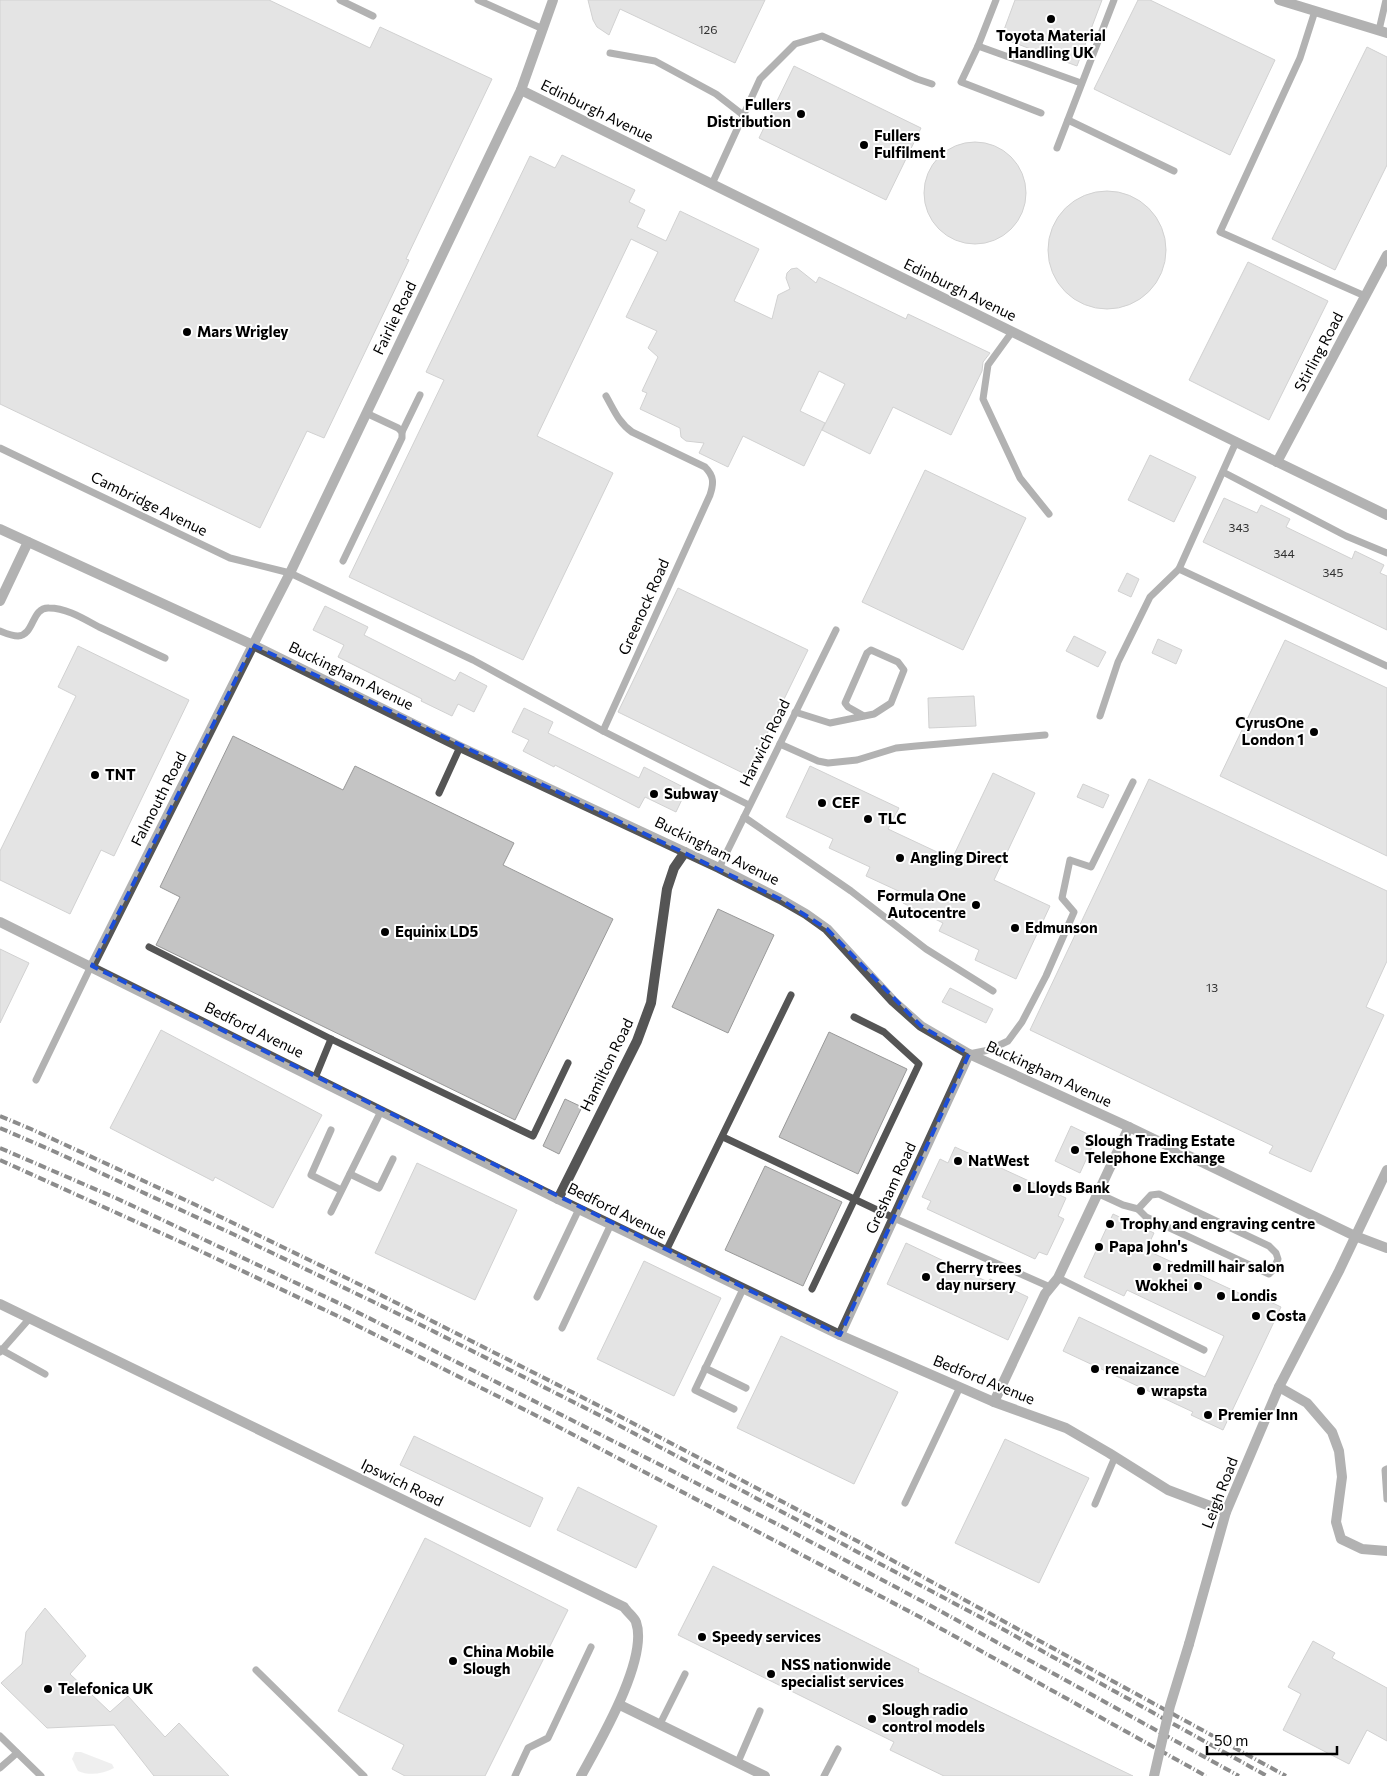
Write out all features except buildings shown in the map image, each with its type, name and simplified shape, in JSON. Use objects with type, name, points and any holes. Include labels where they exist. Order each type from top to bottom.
[{"type":"street","name":"Fairlie Road","points":[[253,645],[290,573],[521,90],[553,0]]},
{"type":"street","points":[[1279,0],[1383,31]]},
{"type":"street","name":"Edinburgh Avenue","points":[[521,90],[1387,515]]},
{"type":"street","name":"Stirling Road","points":[[1277,462],[1387,255]]},
{"type":"street","name":"Buckingham Avenue","points":[[0,529],[253,645],[460,747],[719,868],[806,914],[827,929],[893,1001],[921,1026],[969,1054],[1129,1127],[1355,1236],[1387,1248]]},
{"type":"street","points":[[0,601],[28,542]]},
{"type":"street","name":"Falmouth Road","points":[[91,966],[253,645]]},
{"type":"street","name":"Hamilton Road","points":[[558,1199],[637,1041],[651,1003],[667,889],[674,868],[685,852]]},
{"type":"street","name":"Bedford Avenue","points":[[0,922],[558,1199],[840,1335],[994,1402],[1066,1428],[1168,1490],[1226,1512]]},
{"type":"street","name":"Gresham Road","points":[[840,1335],[969,1054]]},
{"type":"street","points":[[994,1402],[1050,1287],[1058,1278],[1129,1127]]},
{"type":"street","name":"Leigh Road","points":[[1154,1776],[1170,1706],[1226,1512],[1279,1388],[1339,1271],[1387,1170]]},
{"type":"street","name":"Ipswich Road","points":[[0,1304],[624,1608],[636,1622],[639,1646],[620,1705],[581,1776]]},
{"type":"street","points":[[1279,1388],[1307,1403],[1332,1432],[1339,1451],[1342,1477],[1336,1522],[1341,1539],[1362,1548],[1387,1551]]},
{"type":"street","points":[[620,1705],[766,1776]]},
{"type":"lane","points":[[340,0],[373,16]]},
{"type":"lane","points":[[478,0],[543,30]]},
{"type":"lane","points":[[996,0],[978,46],[961,82],[1041,113]]},
{"type":"lane","points":[[1058,148],[1114,0]]},
{"type":"lane","points":[[1383,31],[1386,0]]},
{"type":"lane","points":[[1315,10],[1300,58],[1220,232],[1366,296]]},
{"type":"lane","points":[[712,184],[760,79],[794,44],[822,36],[932,84]]},
{"type":"lane","points":[[978,46],[1081,83]]},
{"type":"lane","points":[[610,53],[655,61],[716,94],[743,115]]},
{"type":"lane","points":[[1068,120],[1174,171]]},
{"type":"lane","points":[[1012,332],[988,365],[983,399],[1020,478],[1049,514]]},
{"type":"lane","points":[[343,560],[402,438],[402,432],[420,395]]},
{"type":"lane","name":"Greenock Road","points":[[603,731],[710,495],[713,484],[713,477],[705,467],[632,432],[620,421],[606,396]]},
{"type":"lane","points":[[366,413],[402,432]]},
{"type":"lane","points":[[1100,716],[1118,662],[1150,597],[1180,569],[1236,442]]},
{"type":"lane","name":"Cambridge Avenue","points":[[0,448],[230,558],[290,573],[473,660],[603,731],[749,806]]},
{"type":"lane","points":[[1223,472],[1346,536],[1387,553]]},
{"type":"lane","points":[[1180,569],[1387,666]]},
{"type":"lane","points":[[0,631],[16,636],[23,635],[27,632],[38,612],[43,608],[51,608],[72,613],[165,658]]},
{"type":"lane","name":"Harwich Road","points":[[719,868],[836,630]]},
{"type":"lane","points":[[795,712],[830,723],[874,714],[891,703],[904,670],[898,662],[871,650],[867,652],[845,703],[848,707],[864,716]]},
{"type":"lane","points":[[780,744],[818,761],[828,763],[857,760],[902,748],[1045,735]]},
{"type":"lane","points":[[439,793],[460,747]]},
{"type":"lane","points":[[969,1054],[989,1050],[1008,1041],[1022,1022],[1046,976],[1074,912],[1062,898],[1070,860],[1091,867],[1133,782]]},
{"type":"lane","points":[[744,817],[851,891],[926,949],[993,991]]},
{"type":"lane","points":[[149,947],[331,1039],[533,1136],[568,1064]]},
{"type":"lane","points":[[36,1080],[91,966]]},
{"type":"lane","points":[[666,1251],[791,996]]},
{"type":"lane","points":[[812,1289],[919,1064],[884,1032],[854,1017]]},
{"type":"lane","points":[[315,1078],[331,1039]]},
{"type":"lane","points":[[331,1212],[381,1111]]},
{"type":"lane","points":[[331,1130],[311,1175],[342,1190]]},
{"type":"lane","points":[[723,1138],[894,1218],[1050,1287]]},
{"type":"lane","points":[[350,1174],[380,1188],[393,1159]]},
{"type":"lane","points":[[1097,1193],[1123,1205],[1138,1209],[1146,1216],[1269,1274],[1278,1259],[1276,1252],[1269,1246],[1159,1194],[1151,1195],[1138,1209]]},
{"type":"lane","points":[[537,1297],[579,1209]]},
{"type":"lane","points":[[562,1328],[611,1224]]},
{"type":"lane","points":[[1058,1278],[1204,1350]]},
{"type":"lane","points":[[734,1409],[695,1390],[743,1288]]},
{"type":"lane","points":[[30,1318],[1,1350],[45,1374]]},
{"type":"lane","points":[[705,1368],[746,1388]]},
{"type":"lane","points":[[905,1503],[960,1387]]},
{"type":"lane","points":[[1095,1504],[1115,1457]]},
{"type":"lane","points":[[1387,1469],[1385,1470],[1387,1499]]},
{"type":"lane","points":[[515,1776],[528,1748],[548,1738],[592,1647]]},
{"type":"lane","points":[[256,1670],[364,1776]]},
{"type":"lane","points":[[660,1724],[685,1674]]},
{"type":"lane","points":[[738,1762],[760,1711]]},
{"type":"lane","points":[[0,1736],[41,1776]]},
{"type":"lane","points":[[824,1776],[838,1749]]},
{"type":"lane","points":[[0,1768],[17,1753]]},
{"type":"highlighted area","points":[[253,645],[780,899],[827,929],[921,1026],[969,1054],[840,1335],[92,966]]},
{"type":"shaded area","points":[[75,1752],[81,1752],[112,1764],[114,1768],[96,1774],[78,1771],[72,1759]]},
{"type":"railway","points":[[0,1116],[196,1205],[369,1289],[625,1419],[859,1542],[1286,1776]]},
{"type":"railway","points":[[0,1128],[233,1234],[415,1322],[607,1419],[999,1627],[1267,1776]]},
{"type":"railway","points":[[0,1148],[118,1199],[347,1307],[783,1527],[933,1607],[1239,1776]]},
{"type":"railway","points":[[0,1160],[194,1248],[346,1320],[553,1424],[920,1617],[1206,1776]]},
{"type":"place","name":"Toyota Material Handling UK","points":[[1051,19]]},
{"type":"place","name":"Fullers Distribution","points":[[801,114]]},
{"type":"place","name":"Fullers Fulfilment","points":[[864,145]]},
{"type":"place","name":"Mars Wrigley","points":[[187,332]]},
{"type":"place","name":"CyrusOne London 1","points":[[1314,732]]},
{"type":"place","name":"TNT","points":[[95,775]]},
{"type":"place","name":"Subway","points":[[654,794]]},
{"type":"place","name":"CEF","points":[[822,803]]},
{"type":"place","name":"TLC","points":[[868,819]]},
{"type":"place","name":"Angling Direct","points":[[900,858]]},
{"type":"place","name":"Formula One Autocentre","points":[[976,905]]},
{"type":"place","name":"Edmunson","points":[[1015,928]]},
{"type":"place","name":"Equinix LD5","points":[[385,932]]},
{"type":"place","name":"Slough Trading Estate Telephone Exchange","points":[[1075,1150]]},
{"type":"place","name":"NatWest","points":[[958,1161]]},
{"type":"place","name":"Lloyds Bank","points":[[1017,1188]]},
{"type":"place","name":"Trophy and engraving centre","points":[[1110,1224]]},
{"type":"place","name":"Papa John's","points":[[1099,1247]]},
{"type":"place","name":"redmill hair salon","points":[[1157,1267]]},
{"type":"place","name":"Cherry trees day nursery","points":[[926,1277]]},
{"type":"place","name":"Wokhei","points":[[1198,1286]]},
{"type":"place","name":"Londis","points":[[1221,1296]]},
{"type":"place","name":"Costa","points":[[1256,1316]]},
{"type":"place","name":"renaizance","points":[[1095,1369]]},
{"type":"place","name":"wrapsta","points":[[1141,1391]]},
{"type":"place","name":"Premier Inn","points":[[1208,1415]]},
{"type":"place","name":"Speedy services","points":[[702,1637]]},
{"type":"place","name":"China Mobile Slough","points":[[453,1661]]},
{"type":"place","name":"NSS nationwide specialist services","points":[[771,1674]]},
{"type":"place","name":"Telefonica UK","points":[[48,1689]]},
{"type":"place","name":"Slough radio control models","points":[[872,1719]]}]
